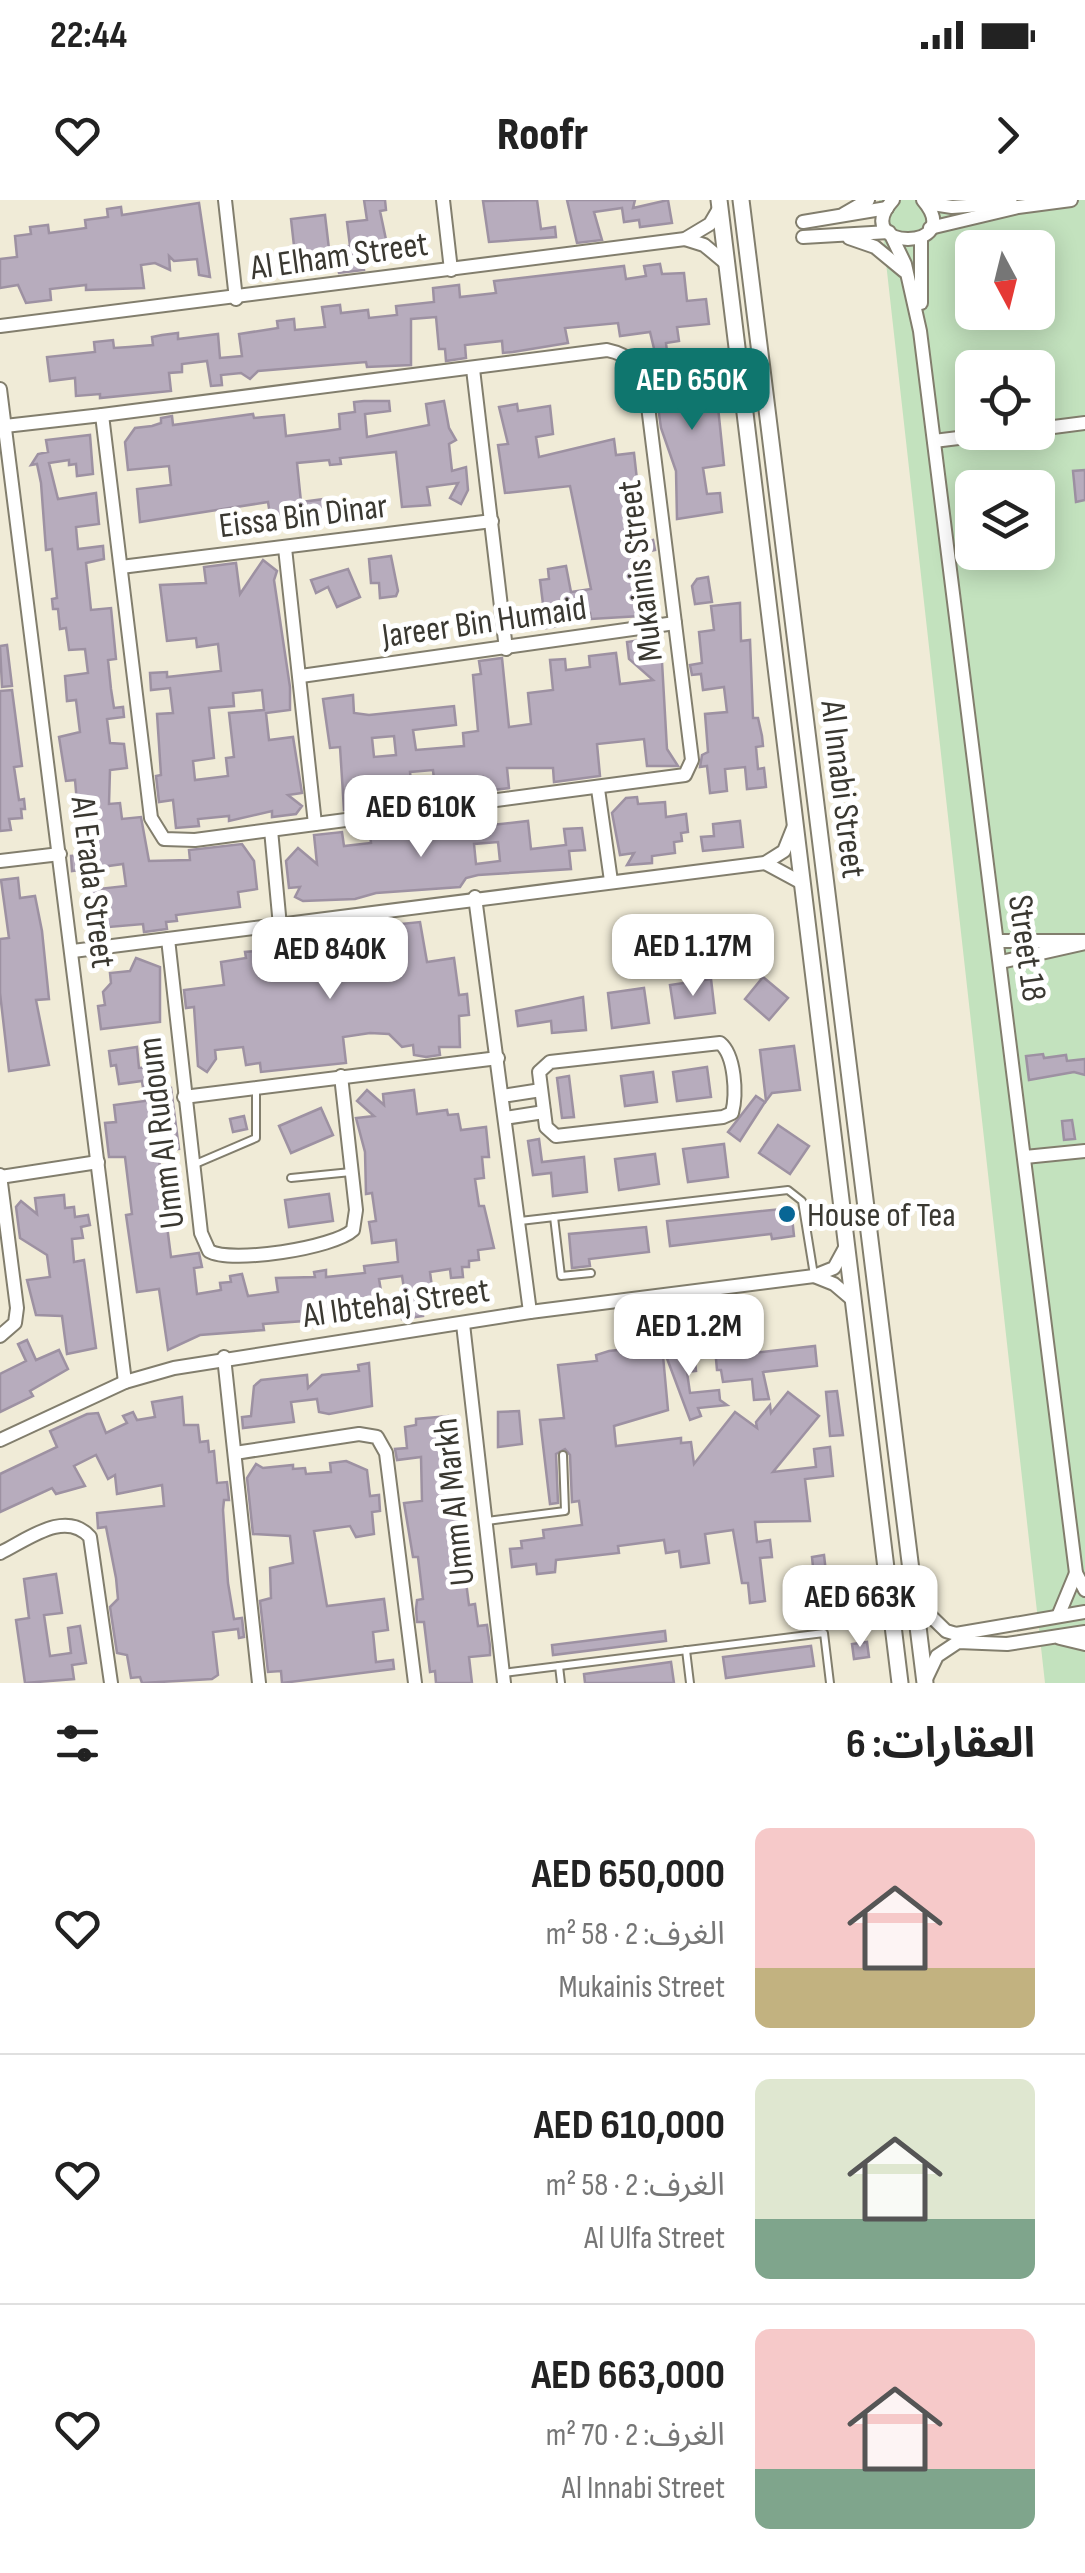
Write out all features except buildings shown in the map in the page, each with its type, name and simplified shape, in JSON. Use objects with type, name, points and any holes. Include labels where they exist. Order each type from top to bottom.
[{"type":"street","points":[[225,200],[236,299]]},
{"type":"street","points":[[442,200],[451,270]]},
{"type":"street","name":"Al Innabi Street","points":[[741,200],[925,1682]]},
{"type":"street","points":[[838,218],[868,200]]},
{"type":"street","points":[[803,237],[890,234],[905,242],[1018,206],[1071,200]]},
{"type":"street","points":[[924,201],[942,207],[1008,203],[1018,206]]},
{"type":"street","name":"Street 18","points":[[920,331],[925,233],[932,215],[924,201]]},
{"type":"street","points":[[804,222],[838,218],[890,203]]},
{"type":"street","name":"Street 18","points":[[890,203],[884,219],[909,277],[920,331],[1076,1573],[1085,1590]]},
{"type":"street","points":[[685,239],[710,224],[720,204]]},
{"type":"street","name":"Al Innabi Street","points":[[720,204],[900,1683]]},
{"type":"street","points":[[837,234],[875,247],[909,277]]},
{"type":"street","points":[[685,239],[704,245],[727,264]]},
{"type":"street","name":"Al Elham Street","points":[[0,326],[685,239]]},
{"type":"street","name":"Mukainis Street","points":[[5,426],[607,350],[623,353],[635,363],[646,390],[690,768],[678,778],[179,842],[156,831],[151,818],[102,415]]},
{"type":"street","points":[[473,369],[506,649]]},
{"type":"street","name":"Al Erada Street","points":[[0,389],[125,1382]]},
{"type":"street","points":[[1055,427],[1085,423]]},
{"type":"street","points":[[934,441],[955,438]]},
{"type":"street","name":"Eissa Bin Dinar","points":[[121,567],[492,521]]},
{"type":"street","points":[[285,548],[315,824]]},
{"type":"street","name":"Jareer Bin Humaid","points":[[301,676],[675,623]]},
{"type":"street","points":[[598,789],[610,881]]},
{"type":"street","points":[[72,950],[765,863],[784,851],[795,824]]},
{"type":"street","points":[[272,830],[280,926]]},
{"type":"street","points":[[0,861],[60,854]]},
{"type":"street","points":[[765,863],[802,883]]},
{"type":"street","points":[[476,897],[530,1312]]},
{"type":"street","name":"Umm Al Rudoum","points":[[168,939],[204,1244],[218,1256],[228,1258],[344,1239],[356,1221],[340,1076]]},
{"type":"street","points":[[997,941],[1085,942]]},
{"type":"street","points":[[1000,962],[1085,942]]},
{"type":"street","points":[[720,1043],[729,1053],[735,1103],[732,1113],[723,1117],[556,1136],[546,1128],[544,1112],[539,1072],[550,1062],[720,1043]]},
{"type":"street","points":[[184,1097],[498,1058]]},
{"type":"street","points":[[502,1096],[541,1090]]},
{"type":"street","points":[[504,1118],[544,1112]]},
{"type":"street","points":[[1024,1157],[1085,1151]]},
{"type":"street","points":[[0,1336],[15,1324],[17,1308],[4,1253],[0,1176],[98,1162]]},
{"type":"street","points":[[814,1276],[838,1264],[846,1244]]},
{"type":"street","points":[[814,1276],[834,1284],[854,1301]]},
{"type":"street","name":"Al Ibtehaj Street","points":[[0,1440],[125,1382],[224,1357],[814,1276]]},
{"type":"street","name":"Umm Al Markh","points":[[464,1324],[503,1678]]},
{"type":"street","points":[[224,1357],[259,1683]]},
{"type":"street","points":[[235,1452],[359,1434],[377,1437],[386,1452],[414,1683]]},
{"type":"street","points":[[0,1553],[62,1524],[76,1525],[90,1537],[110,1683]]},
{"type":"street","name":"Street 18","points":[[1059,1614],[1076,1573]]},
{"type":"street","points":[[914,1600],[946,1631],[983,1629],[1085,1612]]},
{"type":"street","points":[[983,1629],[988,1645]]},
{"type":"street","points":[[925,1682],[942,1650],[964,1641],[988,1645],[1085,1632]]},
{"type":"street","points":[[1053,1636],[1085,1644]]},
{"type":"lane","points":[[192,1166],[256,1138],[256,1087]]},
{"type":"lane","points":[[291,1178],[352,1172]]},
{"type":"lane","points":[[520,1221],[788,1190],[802,1202],[814,1276]]},
{"type":"lane","points":[[554,1216],[562,1276],[591,1273]]},
{"type":"lane","points":[[486,1521],[565,1511],[568,1504],[562,1455]]},
{"type":"lane","name":"Umm Al Markh","points":[[503,1678],[559,1666],[824,1634],[830,1683]]},
{"type":"lane","points":[[686,1650],[690,1683]]},
{"type":"lane","points":[[559,1666],[561,1683]]},
{"type":"green space","points":[[879,200],[1085,200],[1085,1683],[1045,1683]]},
{"type":"place","name":"House of Tea","points":[[787,1214]]}]
